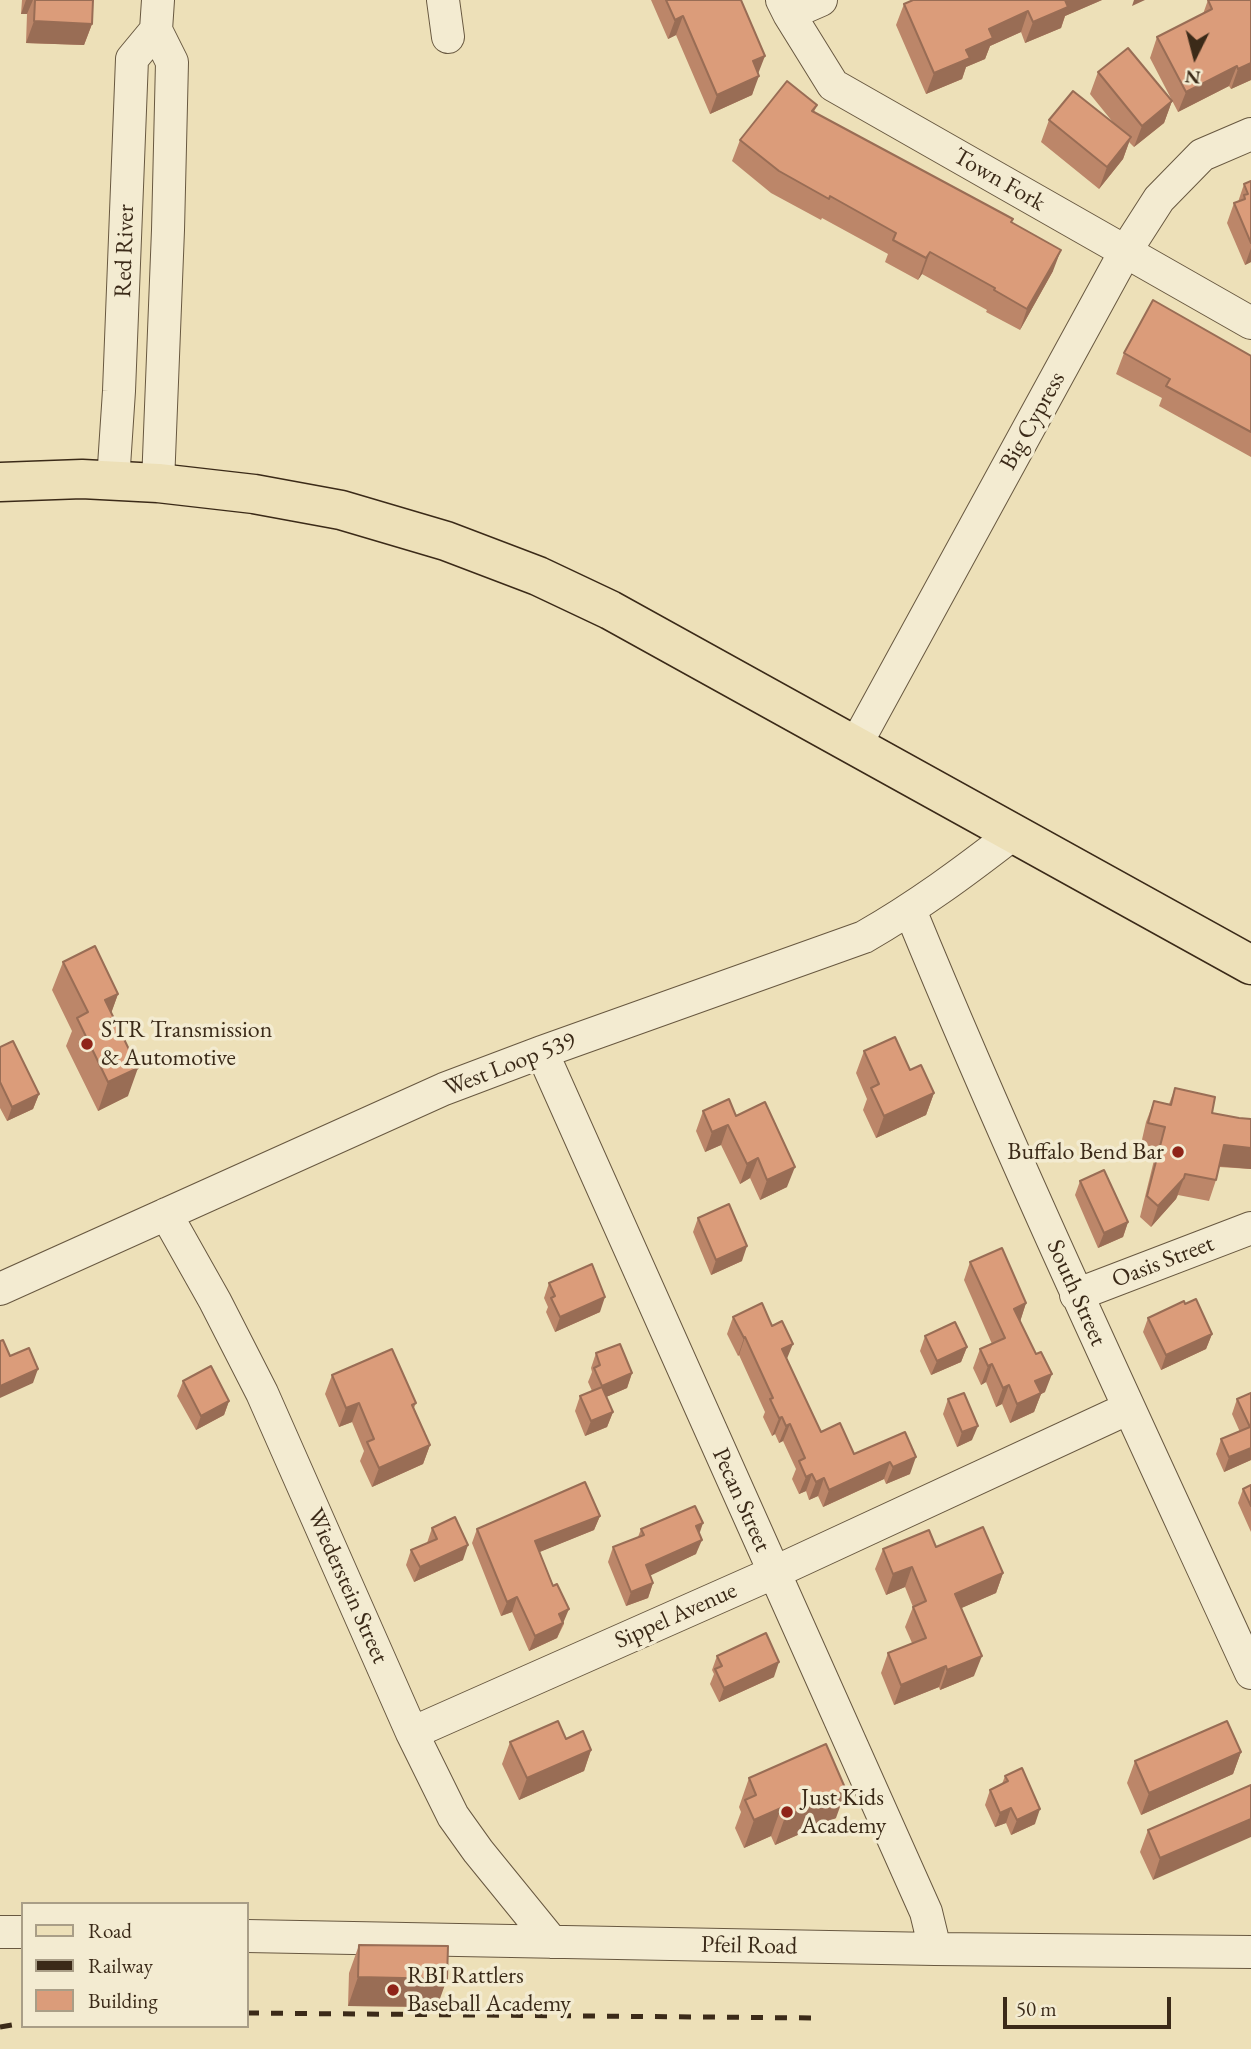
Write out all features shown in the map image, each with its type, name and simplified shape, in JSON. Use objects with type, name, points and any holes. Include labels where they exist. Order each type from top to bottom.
[{"type":"main road","points":[[0,482],[82,479],[158,483],[254,494],[341,510],[446,541],[538,576],[610,610],[1251,965]]},
{"type":"street","points":[[443,0],[448,37]]},
{"type":"street","points":[[785,7],[821,0]]},
{"type":"street","name":"Town Fork","points":[[785,7],[833,85],[1251,323]]},
{"type":"street","name":"Red River","points":[[113,481],[132,59],[157,15]]},
{"type":"street","name":"Red River","points":[[157,15],[172,62],[158,483]]},
{"type":"street","name":"Big Cypress","points":[[855,746],[1125,253],[1159,199],[1202,155],[1251,134]]},
{"type":"street","name":"West Loop 539","points":[[0,1289],[444,1090],[863,937],[910,910],[1013,834]]},
{"type":"street","name":"South Street","points":[[910,910],[1076,1295],[1251,1673]]},
{"type":"street","name":"Pecan Street","points":[[542,1052],[926,1912],[935,1949]]},
{"type":"street","name":"Wiederstein Street","points":[[166,1214],[262,1393],[412,1734],[453,1816],[552,1942]]},
{"type":"street","name":"Oasis Street","points":[[1076,1295],[1251,1228]]},
{"type":"street","name":"Sippel Avenue","points":[[412,1734],[773,1573],[1129,1408]]},
{"type":"street","points":[[0,1932],[21,1932]]},
{"type":"street","name":"Pfeil Road","points":[[248,1936],[1251,1952]]},
{"type":"building","points":[[35,0],[93,0],[92,24],[34,21]]},
{"type":"building","points":[[666,0],[741,0],[765,56],[753,61],[759,76],[717,95],[683,16],[675,20]]},
{"type":"building","points":[[913,0],[1065,0],[1068,7],[1033,22],[1028,11],[989,29],[993,38],[966,50],[970,58],[934,73],[904,4]]},
{"type":"building","points":[[1208,0],[1251,0],[1251,63],[1238,69],[1237,66],[1186,92],[1157,37],[1212,9]]},
{"type":"building","points":[[1128,48],[1172,101],[1142,126],[1098,72]]},
{"type":"building","points":[[787,81],[817,105],[812,111],[1013,219],[1011,222],[1061,250],[1027,309],[930,252],[926,258],[893,240],[896,233],[779,171],[740,140]]},
{"type":"building","points":[[1073,91],[1131,137],[1107,167],[1049,120]]},
{"type":"building","points":[[1251,181],[1251,243],[1234,203],[1245,199],[1244,195],[1248,194],[1244,184]]},
{"type":"building","points":[[1153,300],[1251,356],[1251,432],[1166,386],[1170,379],[1124,353]]},
{"type":"building","points":[[95,946],[118,994],[105,1000],[138,1068],[108,1082],[77,1018],[88,1012],[63,962]]},
{"type":"building","points":[[895,1037],[910,1070],[921,1065],[934,1093],[884,1116],[871,1088],[879,1084],[864,1051]]},
{"type":"building","points":[[13,1041],[39,1094],[12,1107],[0,1082],[0,1047]]},
{"type":"building","points":[[1175,1088],[1215,1097],[1212,1113],[1251,1119],[1251,1148],[1224,1145],[1216,1180],[1185,1174],[1158,1206],[1147,1196],[1165,1127],[1148,1123],[1154,1101],[1171,1105]]},
{"type":"building","points":[[729,1099],[736,1116],[765,1102],[795,1167],[767,1180],[758,1158],[747,1164],[728,1125],[712,1132],[703,1111]]},
{"type":"building","points":[[1104,1170],[1128,1222],[1104,1233],[1080,1181]]},
{"type":"building","points":[[729,1204],[747,1246],[716,1260],[698,1218]]},
{"type":"building","points":[[1002,1248],[1026,1303],[1014,1309],[1036,1354],[1041,1352],[1052,1374],[1035,1381],[1041,1393],[1017,1404],[1009,1385],[1003,1388],[992,1364],[988,1366],[980,1349],[1005,1338],[970,1262]]},
{"type":"building","points":[[592,1264],[605,1297],[560,1317],[551,1298],[555,1296],[549,1283]]},
{"type":"building","points":[[1196,1299],[1212,1334],[1166,1355],[1148,1318],[1184,1301],[1185,1304]]},
{"type":"building","points":[[762,1303],[772,1326],[782,1321],[793,1344],[782,1349],[821,1432],[840,1423],[854,1454],[905,1432],[916,1457],[893,1467],[890,1462],[829,1490],[824,1478],[816,1482],[812,1474],[806,1477],[799,1461],[805,1458],[790,1424],[786,1426],[782,1417],[779,1418],[770,1399],[773,1398],[733,1317]]},
{"type":"building","points":[[955,1322],[967,1347],[937,1361],[925,1336]]},
{"type":"building","points":[[3,1340],[10,1356],[29,1348],[38,1369],[0,1386],[0,1341]]},
{"type":"building","points":[[620,1344],[632,1373],[602,1386],[594,1368],[600,1365],[596,1353]]},
{"type":"building","points":[[392,1349],[416,1403],[412,1405],[430,1445],[379,1468],[367,1442],[374,1439],[359,1403],[346,1408],[332,1375]]},
{"type":"building","points":[[211,1366],[229,1401],[201,1416],[183,1381]]},
{"type":"building","points":[[602,1387],[613,1412],[591,1421],[580,1396]]},
{"type":"building","points":[[964,1393],[978,1426],[962,1432],[948,1399]]},
{"type":"building","points":[[1251,1393],[1251,1448],[1229,1457],[1221,1439],[1250,1427],[1237,1399]]},
{"type":"building","points":[[585,1482],[600,1516],[535,1541],[553,1586],[557,1584],[569,1609],[559,1614],[563,1623],[535,1636],[517,1597],[507,1602],[477,1529]]},
{"type":"building","points":[[1251,1485],[1251,1506],[1243,1489]]},
{"type":"building","points":[[695,1506],[703,1523],[696,1526],[702,1540],[646,1565],[653,1583],[631,1592],[613,1547],[644,1535],[641,1529]]},
{"type":"building","points":[[455,1517],[468,1545],[420,1567],[411,1550],[437,1539],[432,1528]]},
{"type":"building","points":[[983,1527],[1003,1573],[955,1594],[982,1656],[947,1670],[946,1666],[901,1685],[888,1653],[926,1638],[913,1607],[926,1601],[912,1567],[893,1574],[883,1549],[929,1530],[936,1547]]},
{"type":"building","points":[[766,1633],[779,1662],[724,1688],[715,1669],[722,1666],[717,1656]]},
{"type":"building","points":[[558,1721],[566,1739],[583,1731],[591,1750],[527,1778],[510,1742]]},
{"type":"building","points":[[1227,1721],[1241,1752],[1149,1793],[1135,1761]]},
{"type":"building","points":[[826,1744],[846,1790],[785,1817],[781,1808],[754,1820],[745,1800],[756,1795],[749,1778]]},
{"type":"building","points":[[1022,1768],[1040,1809],[1017,1820],[1011,1808],[1000,1813],[990,1790],[1008,1781],[1005,1776]]},
{"type":"building","points":[[1251,1785],[1251,1819],[1160,1858],[1148,1830]]},
{"type":"building","points":[[359,1945],[448,1946],[447,1979],[358,1977]]},
{"type":"railway","points":[[248,2013],[815,2018]]},
{"type":"railway","points":[[0,2027],[21,2023]]},
{"type":"place","name":"STR Transmission & Automotive","points":[[87,1044]]},
{"type":"place","name":"Buffalo Bend Bar","points":[[1178,1152]]},
{"type":"place","name":"Just Kids Academy","points":[[787,1812]]},
{"type":"place","name":"RBI Rattlers Baseball Academy","points":[[393,1990]]}]
